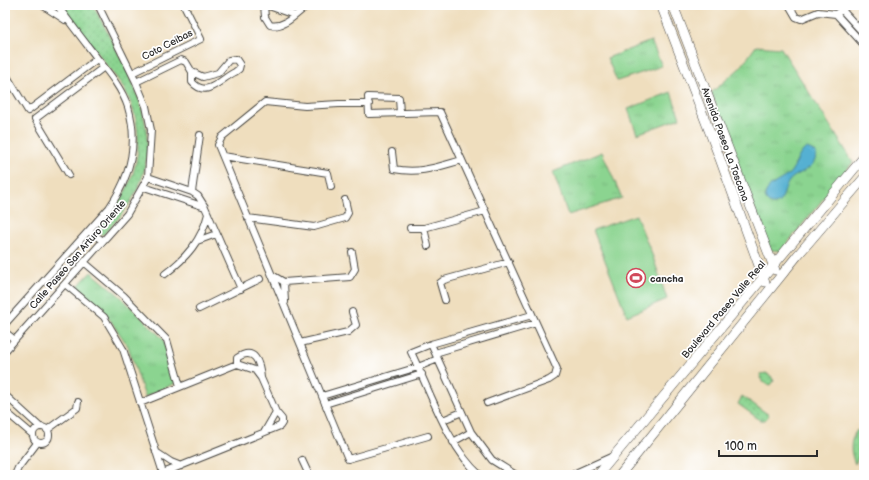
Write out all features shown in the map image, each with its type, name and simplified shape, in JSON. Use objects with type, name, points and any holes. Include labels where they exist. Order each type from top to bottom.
[{"type":"street","name":"Calle Paseo San Arturo Oriente","points":[[42,5],[71,25]]},
{"type":"street","name":"Calle Paseo San Arturo Oriente","points":[[5,324],[109,208],[119,194],[128,175],[132,152],[132,127],[128,106],[116,82],[57,5]]},
{"type":"street","name":"Calle Paseo San Arturo Oriente","points":[[5,351],[127,214],[144,187],[148,177],[151,130],[146,106],[132,73],[98,5]]},
{"type":"street","name":"Coto Ceibas","points":[[132,73],[201,39],[184,5]]},
{"type":"street","points":[[294,15],[265,5],[266,17],[270,24],[276,27],[282,25],[308,5]]},
{"type":"street","name":"Avenida Paseo La Toscana","points":[[661,5],[720,159],[768,291]]},
{"type":"street","name":"Avenida Paseo La Toscana","points":[[673,5],[778,278]]},
{"type":"street","points":[[789,5],[798,19],[818,12],[836,14],[848,5]]},
{"type":"street","points":[[842,10],[864,34]]},
{"type":"street","points":[[836,14],[864,45]]},
{"type":"street","points":[[671,31],[682,27]]},
{"type":"street","points":[[678,50],[689,47]]},
{"type":"street","points":[[5,73],[28,111],[97,59]]},
{"type":"street","name":"Coto Ceibas","points":[[136,82],[181,60],[186,62],[192,72],[200,77],[207,77],[218,73],[229,60],[236,59],[240,65],[239,70],[205,90],[201,89],[192,82],[192,72]]},
{"type":"street","points":[[69,175],[34,119],[104,67]]},
{"type":"street","points":[[400,113],[399,98],[368,97],[369,114],[440,112],[557,369],[557,373],[549,380],[487,403]]},
{"type":"street","points":[[368,104],[305,106],[265,102],[222,137],[218,145],[348,459],[428,436]]},
{"type":"street","points":[[192,192],[200,136]]},
{"type":"street","points":[[392,152],[394,169],[409,172],[423,171],[462,160]]},
{"type":"street","points":[[720,159],[725,154],[730,155]]},
{"type":"street","points":[[223,156],[328,173],[331,187]]},
{"type":"street","name":"Boulevard Paseo Valle Real","points":[[598,475],[864,157]]},
{"type":"street","points":[[148,177],[192,192],[198,196],[205,207],[240,289]]},
{"type":"street","points":[[620,475],[778,278],[864,178]]},
{"type":"street","points":[[144,187],[205,207]]},
{"type":"street","points":[[248,218],[314,227],[345,218],[348,213],[345,200]]},
{"type":"street","points":[[410,228],[424,228],[485,211]]},
{"type":"street","points":[[165,274],[192,249],[197,241],[208,214]]},
{"type":"street","points":[[424,228],[428,246]]},
{"type":"street","points":[[89,230],[103,241]]},
{"type":"street","points":[[197,241],[216,234]]},
{"type":"street","points":[[272,275],[284,282],[350,277],[355,269],[352,252]]},
{"type":"street","points":[[84,262],[124,296],[167,340],[180,386]]},
{"type":"street","points":[[445,300],[440,283],[444,280],[509,262]]},
{"type":"street","points":[[199,309],[260,279]]},
{"type":"street","points":[[284,282],[285,308]]},
{"type":"street","points":[[65,284],[104,316],[123,349],[140,403],[163,473],[282,423],[282,419],[276,412],[261,378],[255,370],[237,364],[140,403]]},
{"type":"street","points":[[300,344],[348,332],[356,325],[352,312]]},
{"type":"street","points":[[480,475],[462,456],[453,442],[411,352],[431,344],[532,315]]},
{"type":"street","points":[[322,396],[418,367],[436,356],[536,323]]},
{"type":"street","points":[[5,332],[15,340]]},
{"type":"street","points":[[431,344],[471,432],[492,460],[516,475]]},
{"type":"street","points":[[237,364],[237,358],[244,354],[250,354],[256,358],[260,365],[261,378]]},
{"type":"street","points":[[325,404],[422,374]]},
{"type":"street","points":[[5,395],[40,427],[48,430]]},
{"type":"street","points":[[48,430],[77,408],[78,402]]},
{"type":"street","points":[[5,411],[32,434],[37,443]]},
{"type":"street","points":[[265,431],[276,412]]},
{"type":"street","points":[[443,420],[462,412]]},
{"type":"street","points":[[32,434],[35,429],[40,427]]},
{"type":"street","points":[[37,443],[42,444],[47,441],[49,436],[48,430]]},
{"type":"street","points":[[453,442],[471,432]]},
{"type":"street","points":[[15,475],[18,468],[37,443]]},
{"type":"street","points":[[156,452],[171,462],[182,466]]},
{"type":"street","points":[[571,475],[614,456]]},
{"type":"street","points":[[302,460],[309,475]]},
{"type":"green space","points":[[61,5],[93,5],[131,80],[141,105],[146,131],[147,157],[140,183],[123,213],[103,235],[98,233],[99,227],[120,200],[134,172],[138,142],[137,127],[129,98],[121,84]]},
{"type":"green space","points":[[651,41],[662,66],[617,81],[607,58]]},
{"type":"green space","points":[[756,46],[781,48],[853,162],[781,251],[770,250],[711,93],[741,67]]},
{"type":"green space","points":[[671,92],[680,118],[637,134],[628,109]]},
{"type":"green space","points":[[602,152],[622,198],[568,215],[553,172]]},
{"type":"green space","name":"cancha","points":[[636,215],[653,257],[667,299],[627,316],[593,230]]},
{"type":"green space","points":[[91,272],[120,296],[163,339],[176,383],[145,397],[128,346],[106,314],[76,288]]},
{"type":"green space","points":[[766,373],[771,376],[774,381],[771,385],[764,383],[760,378],[761,374]]},
{"type":"green space","points":[[742,396],[769,415],[765,420],[760,420],[738,404]]},
{"type":"green space","points":[[857,430],[864,435],[864,447],[855,464],[851,447],[854,434]]},
{"type":"water","points":[[807,148],[816,154],[813,164],[790,180],[779,202],[775,204],[769,203],[765,197],[770,186],[789,174],[794,168],[801,153]]},
{"type":"place","name":"cancha","points":[[636,278]]}]
